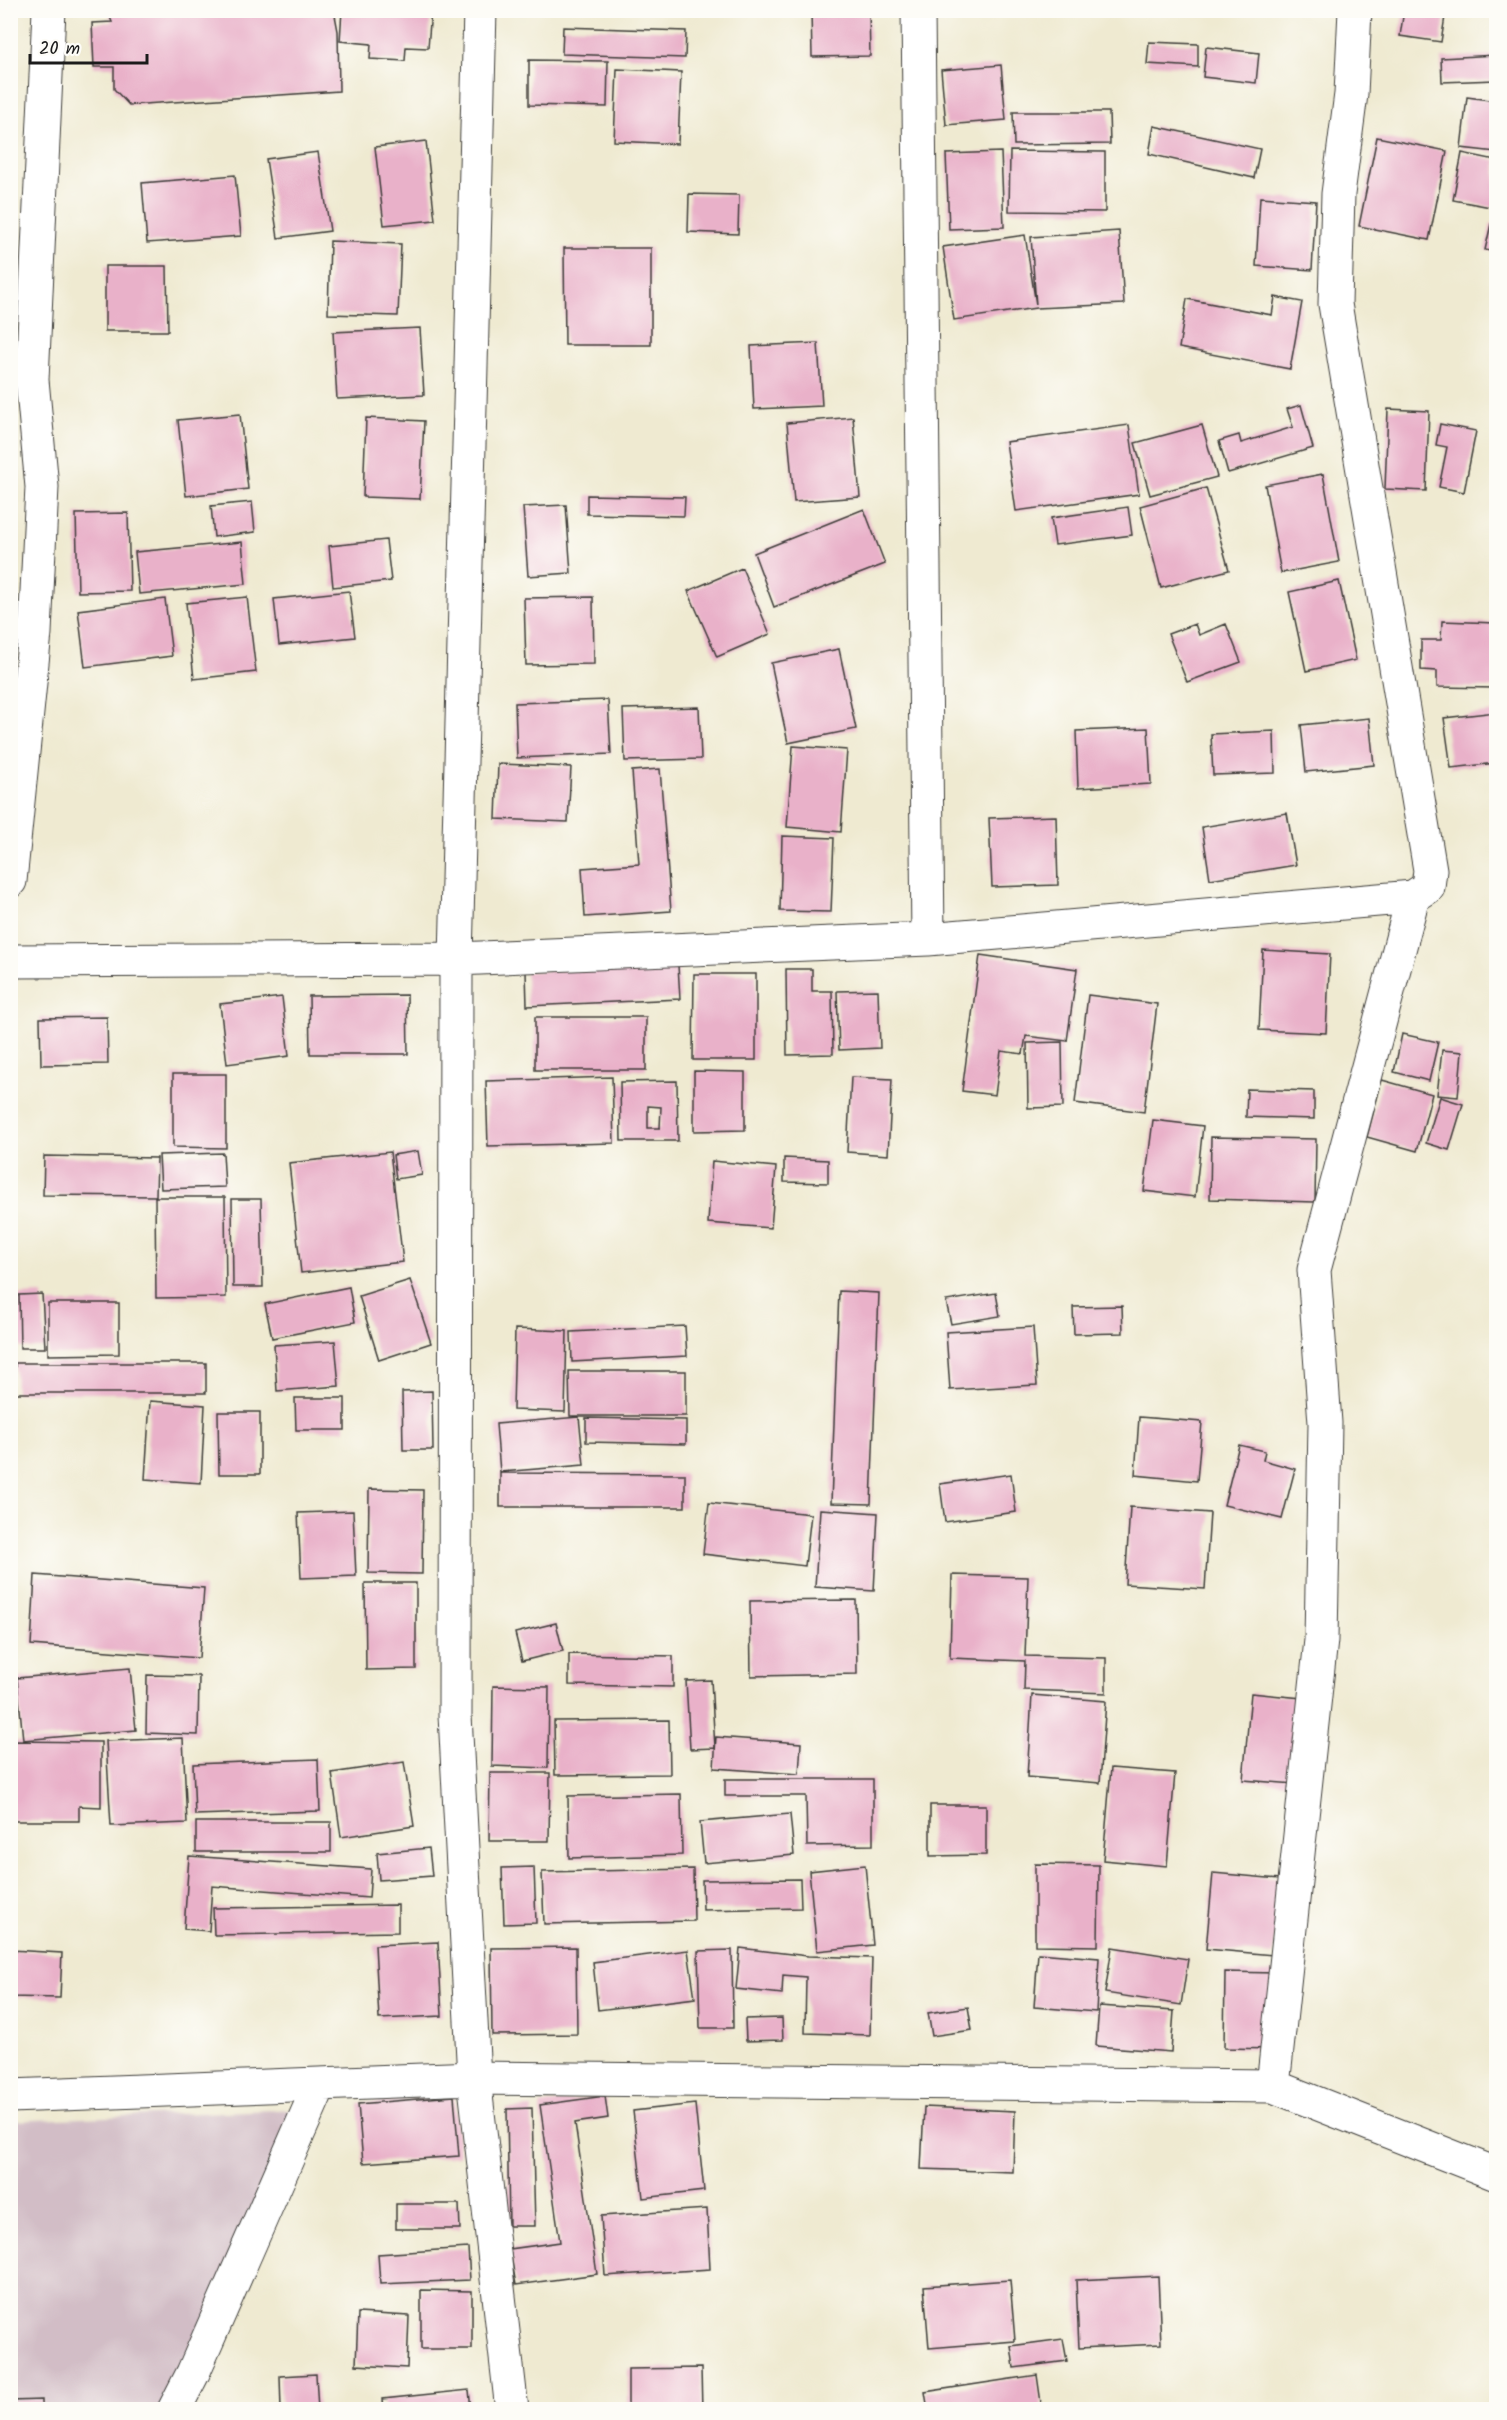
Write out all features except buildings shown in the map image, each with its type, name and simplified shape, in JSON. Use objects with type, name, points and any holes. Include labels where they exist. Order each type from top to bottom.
[{"type":"street","points":[[10,880],[35,633],[42,487],[32,380],[49,10]]},
{"type":"street","points":[[480,10],[456,959],[455,1715],[474,2079],[512,2409]]},
{"type":"street","points":[[918,10],[928,939]]},
{"type":"street","points":[[10,961],[456,959],[928,939],[1413,897],[1428,888],[1430,870],[1335,304],[1338,194],[1351,94],[1355,10]]},
{"type":"street","points":[[1273,2086],[1321,1640],[1326,1423],[1314,1270],[1413,897]]},
{"type":"street","points":[[10,2096],[474,2079],[1273,2086],[1497,2174]]},
{"type":"street","points":[[174,2409],[197,2363],[320,2084]]},
{"type":"shaded area","points":[[320,2108],[188,2409],[11,2409],[10,2121]]}]
